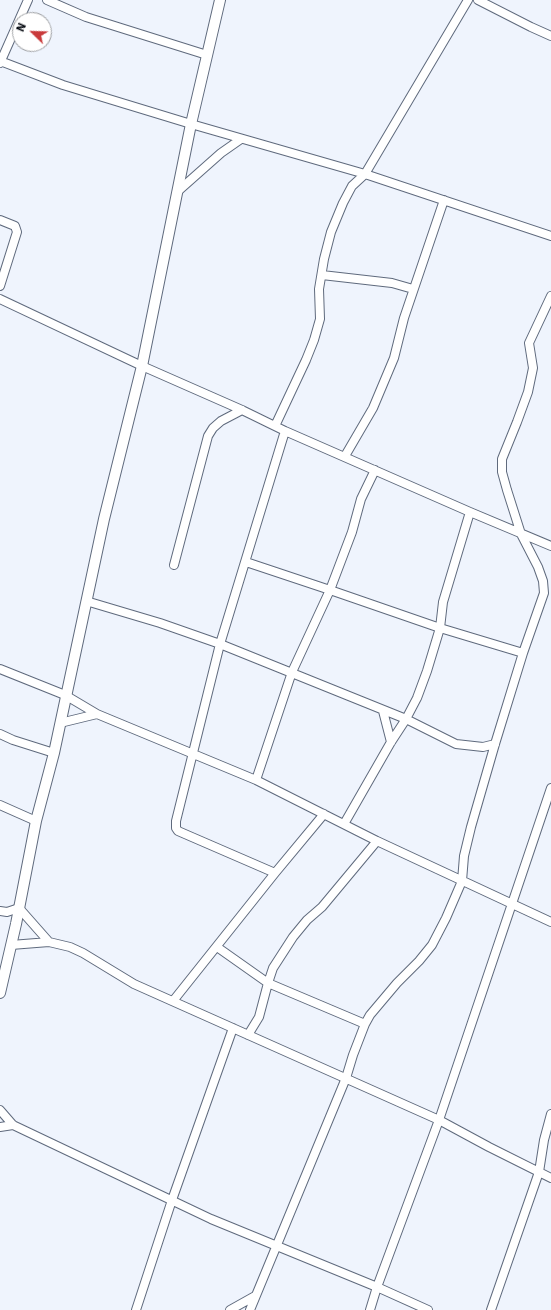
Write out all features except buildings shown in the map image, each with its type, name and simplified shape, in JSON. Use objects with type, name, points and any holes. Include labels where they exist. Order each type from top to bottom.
[{"type":"street","points":[[28,0],[0,61],[63,85],[241,139],[365,174],[551,236]]},
{"type":"street","points":[[47,0],[86,17],[207,55]]},
{"type":"street","points":[[0,993],[36,821],[54,753],[65,695],[104,519],[142,366],[191,124],[220,0]]},
{"type":"street","points":[[275,426],[314,340],[320,319],[319,289],[324,259],[337,216],[352,186],[365,174],[468,0]]},
{"type":"street","points":[[478,0],[551,36]]},
{"type":"street","points":[[177,192],[222,153],[241,139]]},
{"type":"street","points":[[345,456],[373,408],[394,358],[413,289],[444,200]]},
{"type":"street","points":[[0,220],[15,226],[17,232],[0,286]]},
{"type":"street","points":[[322,275],[392,283],[413,289]]},
{"type":"street","points":[[250,1310],[346,1078],[365,1024],[370,1015],[397,983],[419,961],[432,945],[446,918],[462,880],[464,856],[471,827],[495,744],[523,653],[547,593],[530,548],[522,534],[502,472],[502,459],[528,392],[533,368],[529,344],[551,296]]},
{"type":"street","points":[[0,299],[285,431],[551,546]]},
{"type":"street","points":[[174,565],[208,436],[213,428],[221,421],[242,410]]},
{"type":"street","points":[[275,873],[178,831],[176,828],[176,821],[220,644],[285,431]]},
{"type":"street","points":[[256,780],[292,672],[330,590],[352,532],[361,499],[375,470]]},
{"type":"street","points":[[344,824],[417,698],[440,628],[443,602],[470,512]]},
{"type":"street","points":[[246,562],[440,628],[523,653]]},
{"type":"street","points":[[86,601],[160,623],[220,644],[406,719],[456,744],[483,747],[495,744]]},
{"type":"street","points":[[0,669],[65,695],[97,714],[256,780],[377,841],[551,922]]},
{"type":"street","points":[[383,711],[391,742]]},
{"type":"street","points":[[60,723],[97,714]]},
{"type":"street","points":[[0,734],[13,740],[54,753]]},
{"type":"street","points":[[370,1310],[377,1287],[439,1120],[551,788]]},
{"type":"street","points":[[0,805],[36,821]]},
{"type":"street","points":[[173,1001],[324,814]]},
{"type":"street","points":[[248,1035],[259,1017],[273,968],[293,937],[307,920],[322,907],[377,841]]},
{"type":"street","points":[[0,911],[7,912],[19,908]]},
{"type":"street","points":[[19,908],[49,942]]},
{"type":"street","points":[[11,945],[49,942],[70,947],[83,953],[134,984],[439,1120],[551,1178]]},
{"type":"street","points":[[217,947],[268,983],[365,1024]]},
{"type":"street","points":[[136,1310],[172,1200],[233,1028]]},
{"type":"street","points":[[0,1110],[13,1125],[211,1219],[377,1287],[428,1310]]},
{"type":"street","points":[[491,1310],[539,1172],[544,1140],[551,1114]]},
{"type":"street","points":[[0,1127],[13,1125]]},
{"type":"street","points":[[230,1310],[255,1296]]}]
